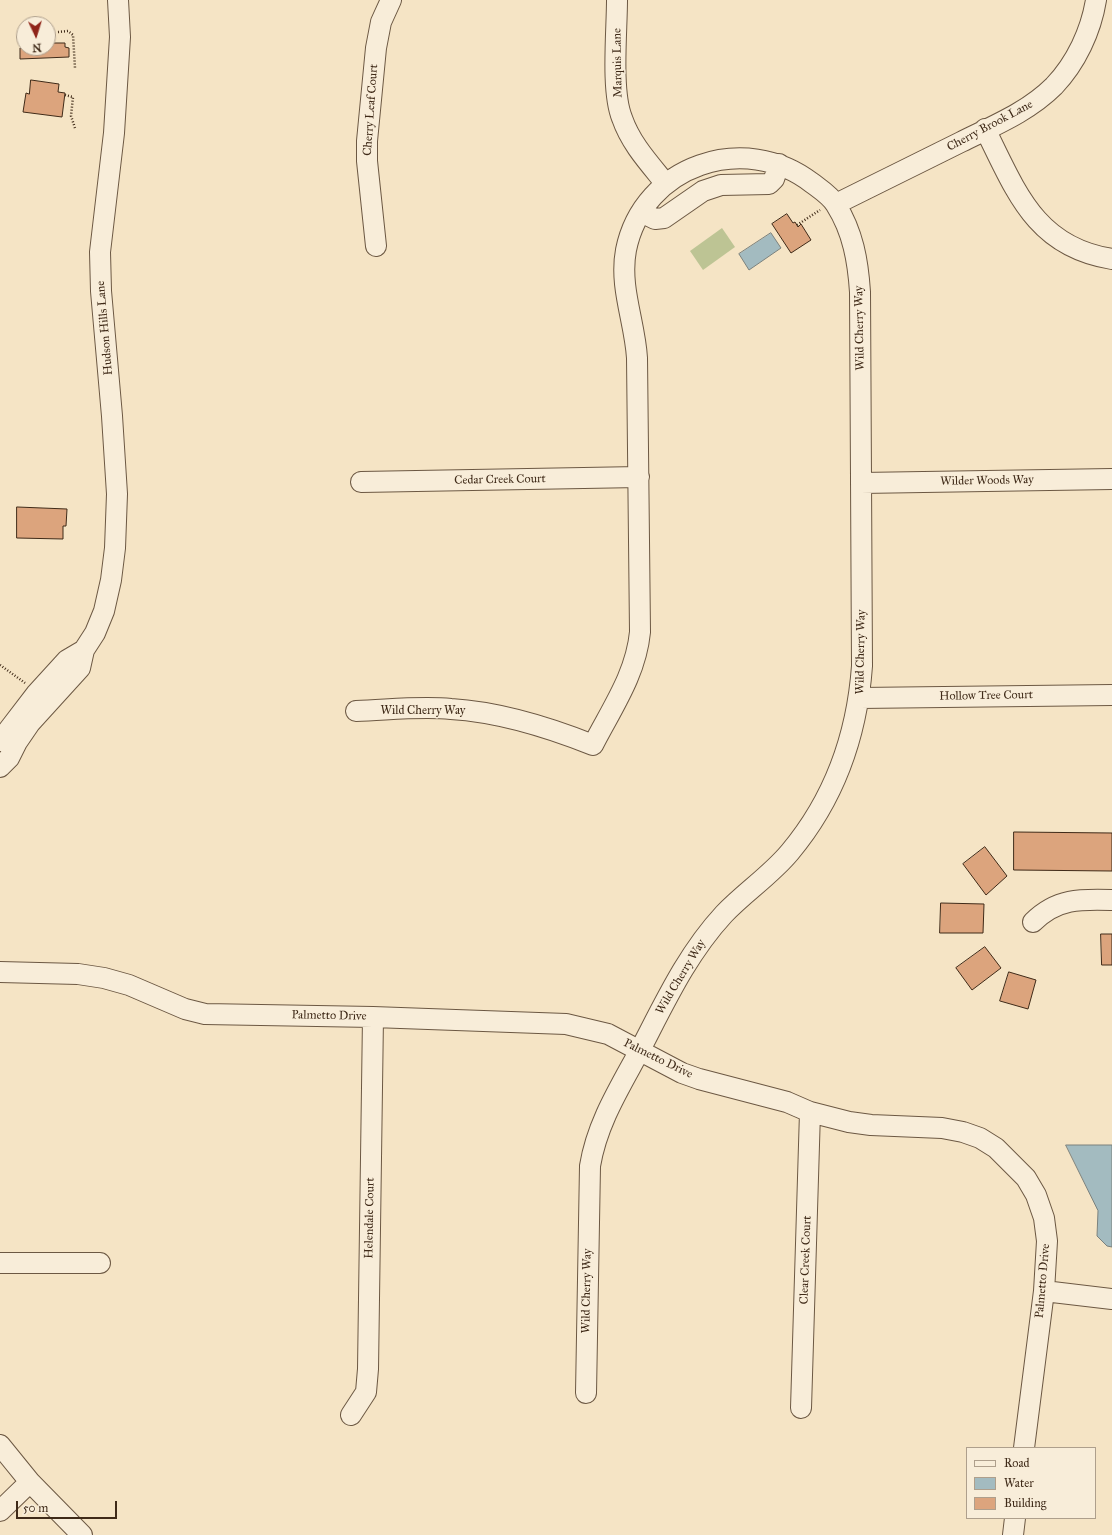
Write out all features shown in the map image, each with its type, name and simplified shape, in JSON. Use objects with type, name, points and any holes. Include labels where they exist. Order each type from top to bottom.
[{"type":"street","name":"Hudson Hills Lane","points":[[0,767],[9,758],[17,742],[30,723],[80,668],[84,650],[95,633],[104,611],[111,580],[115,548],[116,473],[101,291],[100,252],[114,133],[120,37],[118,0]]},
{"type":"street","name":"Cherry Leaf Court","points":[[376,246],[367,161],[367,141],[376,48],[381,22],[391,0]]},
{"type":"street","name":"Marquis Lane","points":[[617,0],[617,97],[621,117],[639,152],[666,184]]},
{"type":"street","name":"Cherry Brook Lane","points":[[830,205],[1023,110],[1039,99],[1054,85],[1068,68],[1084,40],[1094,12],[1096,0]]},
{"type":"street","points":[[985,129],[1018,196],[1031,214],[1045,229],[1078,250],[1112,259]]},
{"type":"street","name":"Wild Cherry Way","points":[[356,712],[451,708],[481,712],[506,717],[559,732],[593,745],[625,687],[638,649],[640,632],[637,358],[636,340],[625,290],[624,268],[626,250],[641,212],[653,196],[666,184],[682,173],[717,160],[737,157],[758,159],[779,164],[804,176],[830,205],[852,238],[858,263],[862,666],[860,698],[848,748],[836,780],[819,812],[790,852],[725,913],[696,947],[670,990],[605,1116],[592,1155],[589,1185],[586,1393]]},
{"type":"street","points":[[641,212],[655,219],[664,218],[671,215],[686,201],[703,191],[721,185],[769,184],[774,179],[779,164]]},
{"type":"street","name":"Cedar Creek Court","points":[[360,482],[639,477]]},
{"type":"street","name":"Wilder Woods Way","points":[[861,483],[1112,480]]},
{"type":"street","name":"Hudson Hills Lane","points":[[0,741],[36,694],[67,660],[84,650]]},
{"type":"street","name":"Hollow Tree Court","points":[[860,698],[1112,695]]},
{"type":"street","points":[[1033,922],[1050,908],[1062,903],[1085,900],[1112,900]]},
{"type":"street","name":"Palmetto Drive","points":[[0,972],[78,974],[104,978],[128,985],[185,1009],[205,1014],[373,1017],[566,1024],[608,1034],[682,1072],[699,1079],[788,1102],[810,1112],[849,1122],[871,1125],[930,1127],[956,1131],[980,1138],[996,1148],[1026,1178],[1036,1195],[1044,1218],[1047,1241],[1044,1291],[1024,1447]]},
{"type":"street","name":"Helendale Court","points":[[351,1415],[366,1392],[368,1369],[373,1017]]},
{"type":"street","name":"Clear Creek Court","points":[[801,1408],[810,1112]]},
{"type":"street","points":[[0,1263],[100,1263]]},
{"type":"street","points":[[1044,1291],[1112,1298]]},
{"type":"street","points":[[0,1445],[30,1482],[82,1535]]},
{"type":"street","points":[[0,1511],[30,1482]]},
{"type":"street","points":[[1013,1535],[1015,1519]]},
{"type":"path","points":[[58,32],[68,31],[73,35],[75,68]]},
{"type":"path","points":[[65,95],[73,97],[71,116],[75,128]]},
{"type":"path","points":[[797,225],[830,205]]},
{"type":"path","points":[[0,665],[29,686]]},
{"type":"green space","points":[[722,228],[735,247],[703,270],[690,251]]},
{"type":"water","points":[[771,233],[781,248],[749,270],[739,254]]},
{"type":"water","points":[[1066,1145],[1112,1145],[1112,1247],[1107,1246],[1097,1236],[1098,1211]]},
{"type":"building","points":[[56,43],[65,43],[65,47],[69,48],[69,57],[20,59],[20,56],[56,56]]},
{"type":"building","points":[[31,80],[59,84],[58,92],[65,93],[62,117],[23,112],[26,93],[29,94]]},
{"type":"building","points":[[787,214],[793,223],[795,222],[798,227],[801,224],[811,240],[791,253],[772,224]]},
{"type":"building","points":[[17,507],[67,509],[66,526],[63,526],[63,539],[17,538]]},
{"type":"building","points":[[1014,832],[1112,833],[1112,871],[1014,870]]},
{"type":"building","points":[[985,847],[1007,876],[986,895],[963,864]]},
{"type":"building","points":[[941,903],[984,904],[983,933],[940,933]]},
{"type":"building","points":[[1101,934],[1112,934],[1112,965],[1102,965]]},
{"type":"building","points":[[985,947],[1001,968],[972,990],[956,968]]},
{"type":"building","points":[[1009,972],[1036,980],[1028,1009],[1000,1001]]}]
